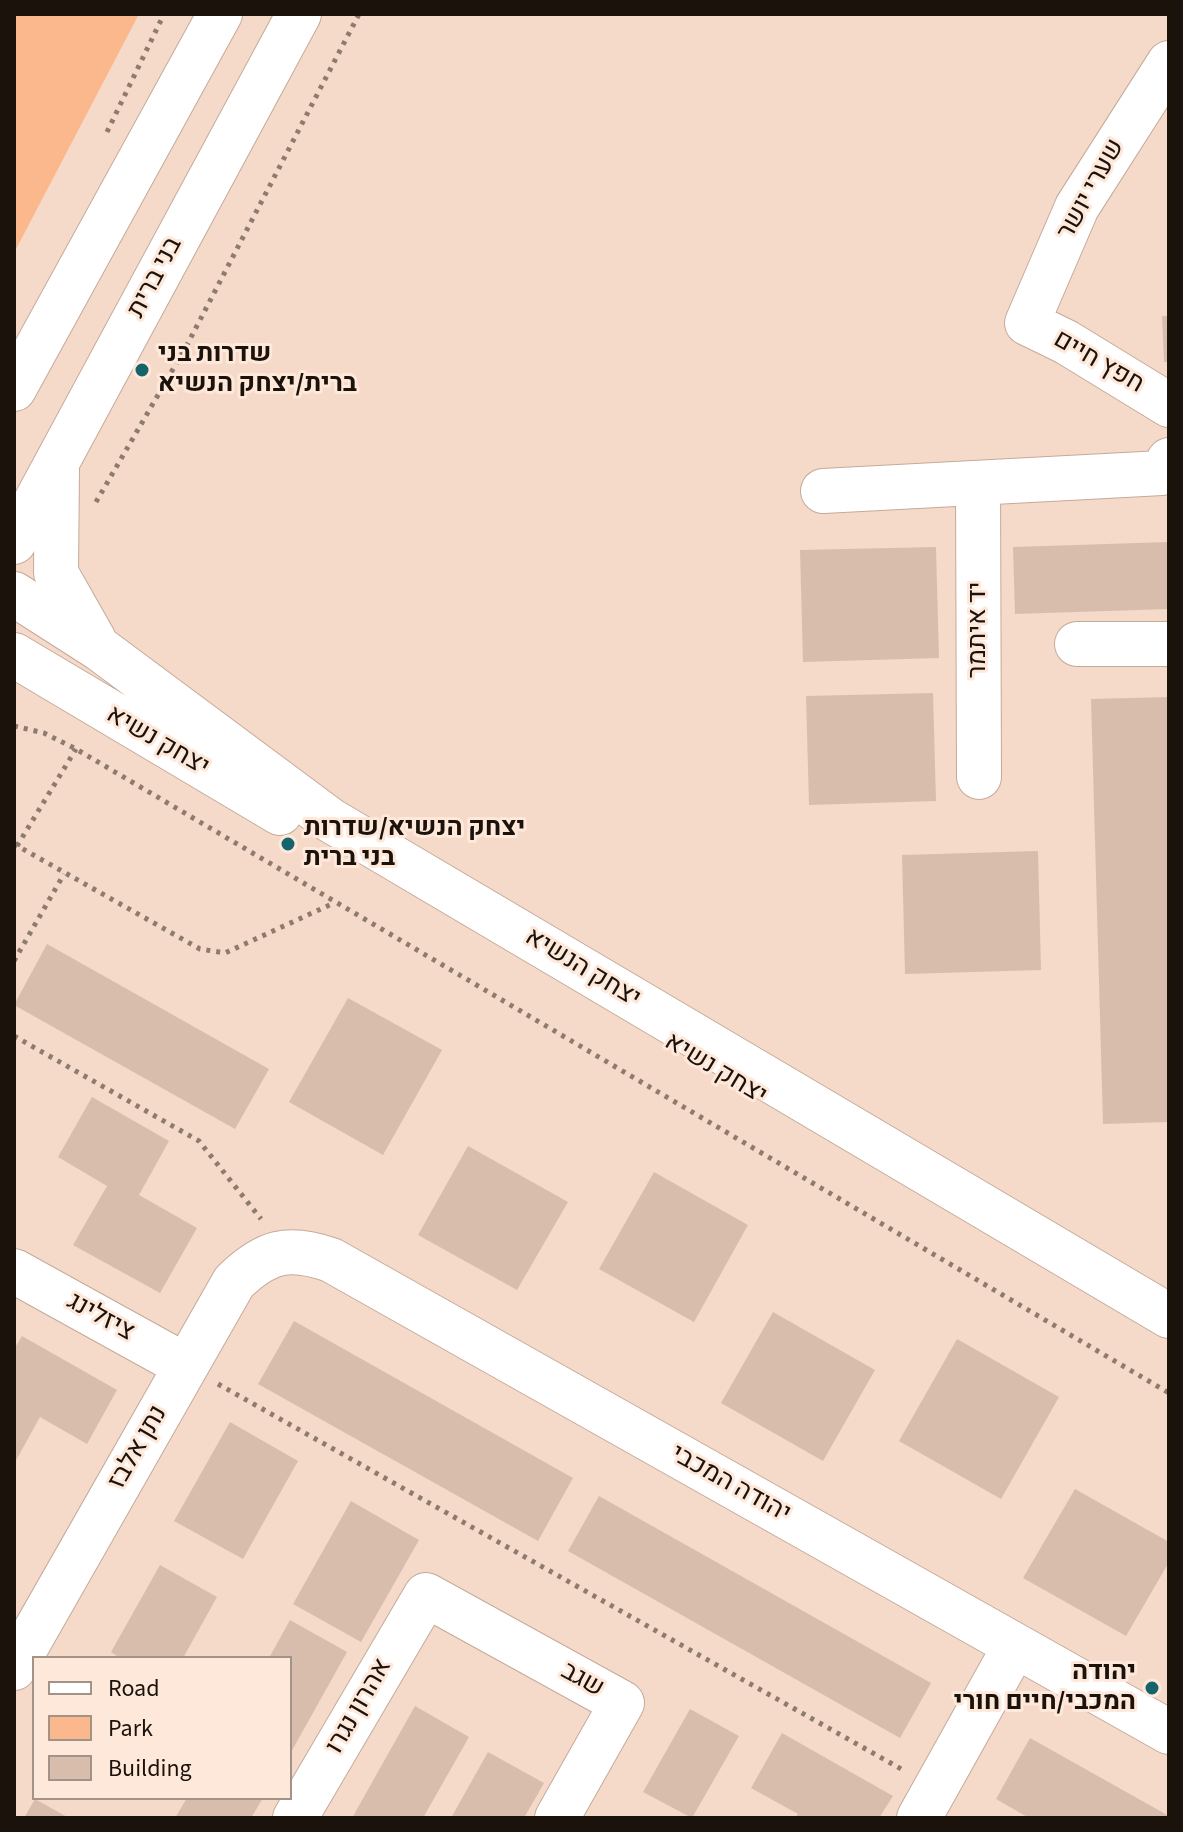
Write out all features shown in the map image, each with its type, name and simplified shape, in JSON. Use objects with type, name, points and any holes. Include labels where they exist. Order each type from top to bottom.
[{"type":"main road","points":[[14,389],[220,14]]},
{"type":"main road","name":"בני ברית","points":[[14,542],[299,14]]},
{"type":"main road","name":"שערי יושר","points":[[1027,323],[1077,207],[1169,63]]},
{"type":"main road","name":"חפץ חיים","points":[[1027,323],[1066,342],[1169,405]]},
{"type":"main road","points":[[57,460],[56,573],[100,649]]},
{"type":"main road","points":[[823,491],[1162,473],[1169,460]]},
{"type":"main road","name":"יד איתמר","points":[[978,483],[979,777]]},
{"type":"main road","name":"יצחק הנשיא","points":[[14,594],[100,649],[330,820],[1169,1316]]},
{"type":"main road","points":[[1077,644],[1169,644]]},
{"type":"main road","name":"יצחק נשיא","points":[[14,655],[63,687],[1169,1338]]},
{"type":"main road","points":[[14,681],[63,687]]},
{"type":"main road","name":"נתן אלבז","points":[[14,1668],[234,1282],[257,1260],[286,1252]]},
{"type":"main road","name":"יהודה המכבי","points":[[286,1252],[308,1252],[331,1260],[1169,1732]]},
{"type":"main road","name":"ציזלינג","points":[[14,1271],[186,1366]]},
{"type":"main road","name":"שגב","points":[[426,1595],[622,1703],[557,1818]]},
{"type":"main road","name":"אהרון נגרו","points":[[295,1818],[426,1595]]},
{"type":"main road","points":[[927,1803],[1015,1646]]},
{"type":"path","points":[[95,506],[187,345],[359,14]]},
{"type":"path","points":[[14,726],[44,733],[76,749],[1169,1393]]},
{"type":"path","points":[[76,749],[15,845],[179,940],[225,953],[334,903]]},
{"type":"path","points":[[14,961],[64,874]]},
{"type":"path","points":[[14,1036],[199,1141],[286,1252]]},
{"type":"path","points":[[186,1366],[927,1803]]},
{"type":"green space","points":[[14,14],[139,14],[14,253]]},
{"type":"building","points":[[1162,316],[1169,316],[1169,362],[1164,362]]},
{"type":"building","points":[[1169,542],[1169,609],[1015,614],[1013,547]]},
{"type":"building","points":[[936,547],[939,658],[803,662],[800,550]]},
{"type":"building","points":[[933,693],[936,801],[809,805],[806,696]]},
{"type":"building","points":[[1169,697],[1169,1122],[1103,1124],[1091,699]]},
{"type":"building","points":[[1038,851],[1041,970],[905,974],[902,855]]},
{"type":"building","points":[[47,944],[269,1069],[235,1129],[14,1005]]},
{"type":"building","points":[[348,998],[442,1050],[383,1155],[289,1102]]},
{"type":"building","points":[[92,1097],[169,1141],[139,1195],[197,1228],[160,1293],[73,1245],[107,1186],[58,1157]]},
{"type":"building","points":[[468,1146],[568,1202],[517,1290],[418,1235]]},
{"type":"building","points":[[654,1172],[748,1225],[694,1322],[599,1269]]},
{"type":"building","points":[[773,1312],[875,1370],[823,1461],[721,1403]]},
{"type":"building","points":[[294,1321],[573,1478],[538,1541],[258,1384]]},
{"type":"building","points":[[22,1336],[117,1390],[87,1444],[40,1417],[14,1464],[14,1349]]},
{"type":"building","points":[[957,1339],[1059,1397],[1001,1499],[899,1441]]},
{"type":"building","points":[[230,1422],[298,1461],[243,1559],[174,1521]]},
{"type":"building","points":[[1075,1489],[1169,1542],[1169,1562],[1126,1636],[1023,1578]]},
{"type":"building","points":[[599,1496],[931,1683],[900,1738],[568,1551]]},
{"type":"building","points":[[351,1501],[419,1540],[361,1642],[293,1604]]},
{"type":"building","points":[[160,1565],[217,1597],[184,1656],[117,1656],[111,1652]]},
{"type":"building","points":[[290,1620],[347,1652],[292,1750],[292,1656],[270,1656]]},
{"type":"building","points":[[415,1706],[469,1737],[423,1818],[352,1818]]},
{"type":"building","points":[[690,1709],[739,1736],[692,1818],[643,1792]]},
{"type":"building","points":[[782,1733],[893,1796],[879,1818],[795,1818],[798,1814],[751,1788]]},
{"type":"building","points":[[1030,1738],[1169,1818],[1029,1818],[996,1799]]},
{"type":"building","points":[[488,1752],[544,1783],[524,1818],[451,1818]]},
{"type":"building","points":[[37,1800],[69,1818],[24,1818]]},
{"type":"building","points":[[186,1800],[262,1800],[251,1818],[175,1818]]},
{"type":"place","name":"שדרות בני ברית/יצחק הנשיא","points":[[142,370]]},
{"type":"place","name":"יצחק הנשיא/שדרות בני ברית","points":[[288,844]]},
{"type":"place","name":"יהודה המכבי/חיים חורי","points":[[1152,1688]]}]
